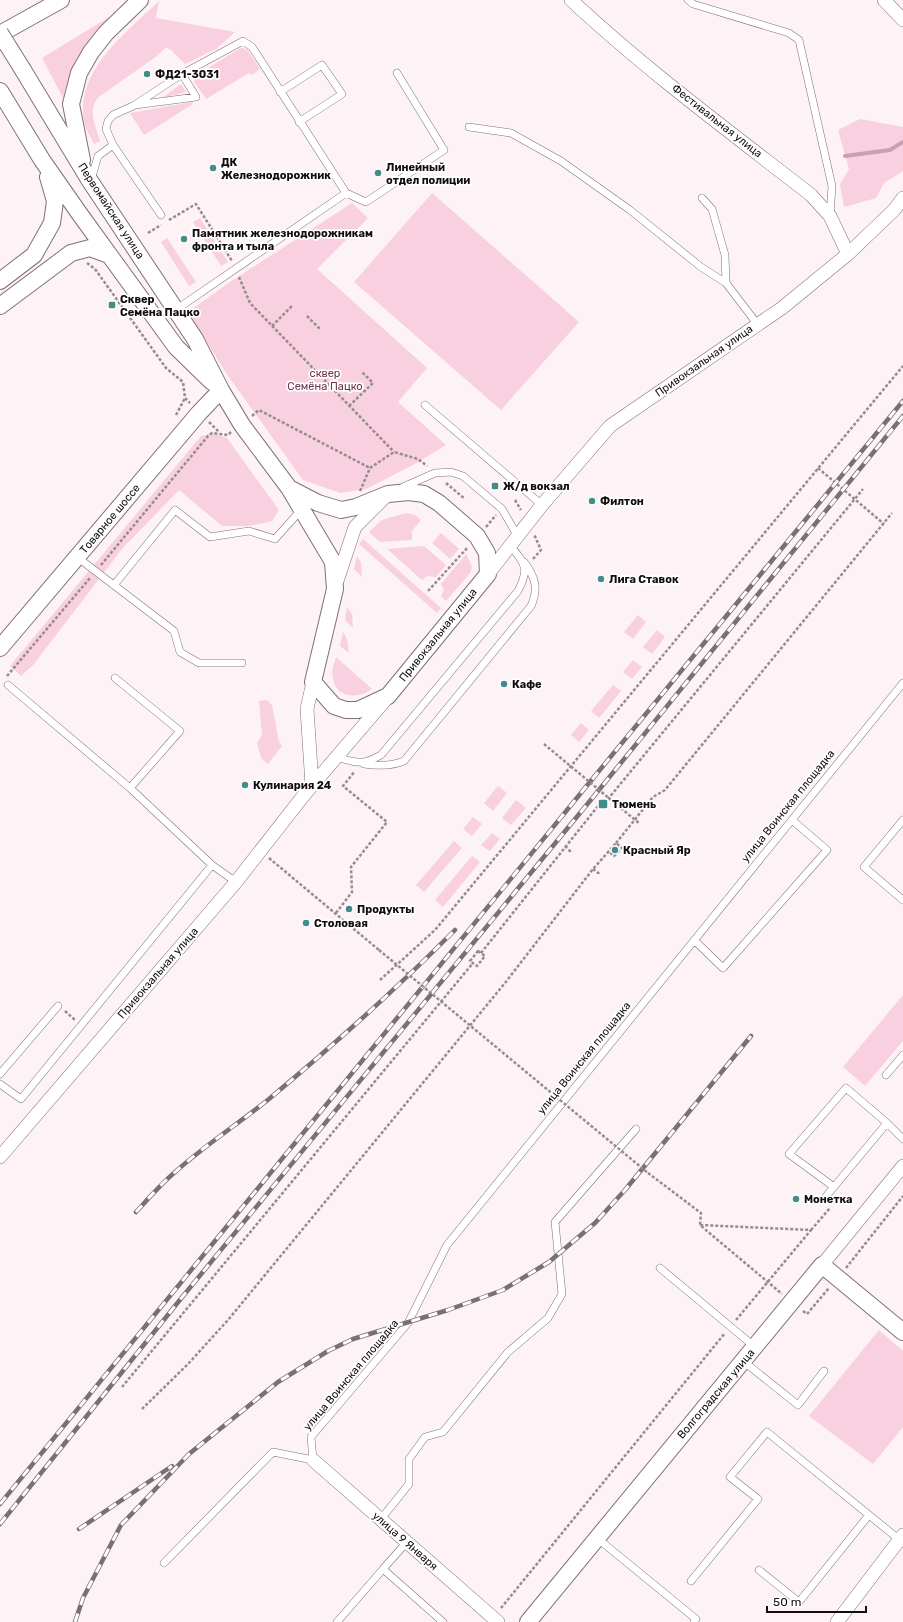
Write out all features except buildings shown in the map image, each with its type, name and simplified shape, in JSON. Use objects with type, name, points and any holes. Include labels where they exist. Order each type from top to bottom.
[{"type":"street","points":[[0,33],[61,0]]},
{"type":"street","points":[[87,175],[71,104],[79,73],[91,52],[101,39],[140,0]]},
{"type":"street","name":"Фестивальная улица","points":[[570,0],[618,43],[670,86],[811,195],[830,216],[848,254]]},
{"type":"street","points":[[884,0],[903,20]]},
{"type":"street","name":"Первомайская улица","points":[[0,33],[56,127],[144,263],[177,309],[196,339],[220,390],[242,425],[289,488],[318,503],[341,510],[356,507],[388,494],[409,492],[424,494],[439,503],[477,536],[487,553],[488,574]]},
{"type":"street","name":"Первомайская улица","points":[[0,91],[42,160],[176,347],[220,390]]},
{"type":"street","points":[[0,281],[34,255],[52,223],[55,201],[42,160]]},
{"type":"street","name":"Привокзальная улица","points":[[0,1157],[262,852],[312,785],[388,696],[488,574],[542,504],[610,426],[782,308],[848,254],[894,210],[903,198]]},
{"type":"street","points":[[0,306],[71,253],[90,248],[109,255]]},
{"type":"street","name":"Товарное шоссе","points":[[0,648],[220,390]]},
{"type":"street","points":[[289,488],[301,510],[324,544],[333,562],[335,589]]},
{"type":"street","points":[[312,785],[307,709],[341,564],[355,527],[388,494]]},
{"type":"street","name":"Привокзальная улица","points":[[313,682],[334,706],[346,710],[358,710],[388,696]]},
{"type":"street","name":"Волгоградская улица","points":[[528,1622],[903,1166]]},
{"type":"street","points":[[822,1264],[903,1332]]},
{"type":"street","name":"улица 9 Января","points":[[313,1460],[495,1620]]},
{"type":"street","points":[[837,1622],[902,1540]]},
{"type":"lane","points":[[688,0],[693,4],[789,33],[799,40],[832,186],[830,216]]},
{"type":"lane","points":[[161,215],[114,145],[106,129],[108,121],[113,115],[133,106],[182,74],[243,41],[252,47],[346,193],[366,202],[444,150],[397,73]]},
{"type":"lane","points":[[280,92],[322,65],[342,94],[299,122]]},
{"type":"lane","points":[[133,106],[196,97],[182,74]]},
{"type":"lane","points":[[469,127],[510,133],[561,161],[630,210],[701,267],[726,283],[758,324]]},
{"type":"lane","points":[[87,175],[98,156],[114,145]]},
{"type":"lane","points":[[177,309],[346,193]]},
{"type":"lane","points":[[702,198],[712,209],[726,255],[726,283]]},
{"type":"lane","points":[[425,405],[542,504]]},
{"type":"lane","points":[[336,757],[376,765],[398,764],[404,761],[532,606],[535,598],[536,585],[531,572],[513,540],[502,508],[463,476],[451,472],[435,473],[388,494]]},
{"type":"lane","points":[[114,585],[175,510],[210,537],[249,531],[275,539],[301,510]]},
{"type":"lane","points":[[77,557],[174,631],[180,652],[199,663],[242,664]]},
{"type":"lane","points":[[362,763],[368,762],[382,755],[518,591],[525,577],[524,562]]},
{"type":"lane","points":[[114,678],[180,731],[130,788]]},
{"type":"lane","name":"улица Воинская площадка","points":[[313,1460],[311,1437],[408,1323],[447,1244],[903,682]]},
{"type":"lane","points":[[5,684],[130,788],[212,865],[236,882]]},
{"type":"lane","points":[[694,940],[723,968],[827,850],[792,820]]},
{"type":"lane","points":[[903,820],[864,867],[903,899]]},
{"type":"lane","points":[[0,1084],[21,1099],[83,1026],[212,865]]},
{"type":"lane","points":[[0,1074],[58,1006]]},
{"type":"lane","points":[[886,1075],[903,1055]]},
{"type":"lane","points":[[834,1187],[789,1154],[846,1088],[887,1123],[903,1139]]},
{"type":"lane","points":[[823,1200],[887,1123]]},
{"type":"lane","points":[[380,1519],[409,1484],[409,1459],[425,1438],[444,1432],[508,1352],[548,1318],[562,1294],[555,1222],[636,1129]]},
{"type":"lane","points":[[660,1268],[755,1347]]},
{"type":"lane","points":[[743,1362],[798,1405],[824,1371]]},
{"type":"lane","points":[[691,1581],[758,1499],[730,1477],[767,1432],[868,1515],[902,1540]]},
{"type":"lane","points":[[164,1563],[273,1452],[313,1460]]},
{"type":"lane","points":[[759,1570],[799,1602],[868,1515]]},
{"type":"lane","points":[[597,1538],[697,1621]]},
{"type":"lane","points":[[337,1622],[407,1542]]},
{"type":"lane","points":[[383,1569],[443,1622]]},
{"type":"path","points":[[169,221],[196,204],[235,268],[250,303],[394,452],[418,458],[465,499]]},
{"type":"path","points":[[148,233],[162,225]]},
{"type":"path","points":[[71,253],[95,269],[166,368],[183,382],[186,398],[219,432],[228,435],[259,410],[370,468]]},
{"type":"path","points":[[272,326],[292,306]]},
{"type":"path","points":[[307,316],[321,330]]},
{"type":"path","points":[[380,980],[435,930],[903,366]]},
{"type":"path","points":[[350,406],[373,383],[362,372]]},
{"type":"path","points":[[5,684],[95,571],[208,436],[212,433],[219,432]]},
{"type":"path","points":[[359,492],[370,468],[394,452]]},
{"type":"path","points":[[818,468],[884,524]]},
{"type":"path","points":[[481,953],[602,801],[608,799],[863,489]]},
{"type":"path","points":[[142,1409],[188,1364],[228,1320],[505,983],[608,851],[653,797],[665,790],[892,513]]},
{"type":"path","points":[[544,744],[640,824]]},
{"type":"path","points":[[608,851],[614,856],[622,848],[616,843]]},
{"type":"path","points":[[565,846],[570,851],[571,849]]},
{"type":"path","points":[[262,852],[648,1173],[701,1213],[700,1225]]},
{"type":"path","points":[[593,870],[598,874],[600,872]]},
{"type":"path","points":[[478,951],[485,956],[477,966],[473,963],[470,960],[478,951]]},
{"type":"path","points":[[122,1387],[473,963]]},
{"type":"path","points":[[58,1006],[83,1026]]},
{"type":"path","points":[[700,1225],[769,1282]]},
{"type":"path","points":[[495,1620],[730,1326],[769,1282],[811,1230],[700,1225]]},
{"type":"green space","points":[[159,1],[156,18],[235,32],[216,49],[185,64],[166,47],[157,56],[100,96],[94,106],[93,118],[100,141],[94,144],[84,121],[83,102],[87,85],[95,69],[106,54],[119,39]]},
{"type":"green space","points":[[109,17],[80,54],[70,75],[63,98],[42,58]]},
{"type":"green space","points":[[241,48],[247,49],[260,69],[252,75],[249,73],[206,99],[194,82],[196,75]]},
{"type":"green space","points":[[181,84],[186,92],[162,98]]},
{"type":"green space","points":[[192,102],[193,104],[144,135],[130,113]]},
{"type":"green space","points":[[860,119],[903,127],[903,171],[884,183],[876,198],[844,207],[840,184],[849,169],[838,130]]},
{"type":"green space","points":[[432,193],[579,322],[501,410],[354,282]]},
{"type":"green space","name":"сквер Семёна Пацко","points":[[352,203],[368,218],[317,269],[427,368],[398,402],[446,445],[415,464],[366,489],[340,493],[303,480],[228,376],[188,312],[227,284]]},
{"type":"green space","points":[[200,218],[228,262],[221,266],[193,222]]},
{"type":"green space","points":[[167,238],[196,282],[189,286],[161,242]]},
{"type":"green space","points":[[213,433],[227,438],[279,510],[272,521],[249,526],[222,526],[179,490],[122,549],[33,665],[21,676],[10,666],[201,436]]},
{"type":"green space","points":[[406,513],[415,515],[421,520],[412,531],[412,540],[380,542],[369,532],[382,520]]},
{"type":"green space","points":[[441,533],[459,549],[450,559],[432,543]]},
{"type":"green space","points":[[363,539],[441,608],[437,613],[359,544]]},
{"type":"green space","points":[[424,546],[446,565],[436,577],[427,576],[422,580],[387,549]]},
{"type":"green space","points":[[466,554],[472,566],[471,572],[446,601],[441,596],[444,590],[441,584]]},
{"type":"green space","points":[[357,556],[361,563],[362,577],[354,569]]},
{"type":"green space","points":[[347,607],[352,614],[353,628],[345,620]]},
{"type":"green space","points":[[638,615],[646,622],[633,639],[624,632]]},
{"type":"green space","points":[[657,630],[665,637],[652,654],[643,647]]},
{"type":"green space","points":[[343,632],[347,639],[349,653],[340,646]]},
{"type":"green space","points":[[336,657],[372,689],[355,696],[344,694],[339,690],[335,686],[332,676]]},
{"type":"green space","points":[[633,660],[642,667],[632,679],[623,672]]},
{"type":"green space","points":[[613,685],[621,691],[599,718],[591,711]]},
{"type":"green space","points":[[267,700],[272,705],[279,742],[282,746],[268,764],[261,758],[257,743],[262,735],[259,701]]},
{"type":"green space","points":[[581,723],[589,730],[579,742],[571,735]]},
{"type":"green space","points":[[498,786],[507,793],[493,811],[484,803]]},
{"type":"green space","points":[[516,800],[526,808],[511,825],[502,818]]},
{"type":"green space","points":[[473,817],[482,824],[472,836],[463,829]]},
{"type":"green space","points":[[492,833],[500,839],[490,851],[481,845]]},
{"type":"green space","points":[[454,841],[462,848],[424,892],[416,885]]},
{"type":"green space","points":[[472,856],[480,862],[443,907],[435,900]]},
{"type":"green space","points":[[903,995],[903,1041],[865,1086],[843,1067]]},
{"type":"green space","points":[[879,1330],[903,1351],[903,1427],[873,1464],[809,1416]]},
{"type":"waterway","points":[[845,156],[890,150],[903,142]]},
{"type":"railway","points":[[0,1504],[903,401]]},
{"type":"railway","points":[[0,1524],[179,1301],[594,796],[903,416]]},
{"type":"railway","points":[[136,1212],[164,1182],[185,1163],[269,1099],[341,1037],[410,974],[455,930]]},
{"type":"railway","points":[[75,1622],[83,1598],[121,1525],[189,1454],[278,1382],[328,1351],[353,1339],[448,1310],[503,1290],[549,1262],[595,1223],[625,1190],[751,1036]]},
{"type":"railway","points":[[79,1529],[172,1466]]},
{"type":"place","name":"ФД21-3031","points":[[147,74]]},
{"type":"place","name":"ДК Железнодорожник","points":[[213,168]]},
{"type":"place","name":"Линейный отдел полиции","points":[[378,173]]},
{"type":"place","name":"Памятник железнодорожникам фронта и тыла","points":[[184,239]]},
{"type":"place","name":"Сквер Семёна Пацко","points":[[112,305]]},
{"type":"place","name":"Ж/д вокзал","points":[[495,486]]},
{"type":"place","name":"Филтон","points":[[592,501]]},
{"type":"place","name":"Лига Ставок","points":[[601,579]]},
{"type":"place","name":"Кафе","points":[[504,684]]},
{"type":"place","name":"Кулинария 24","points":[[245,785]]},
{"type":"place","name":"Тюмень","points":[[603,804]]},
{"type":"place","name":"Красный Яр","points":[[615,850]]},
{"type":"place","name":"Продукты","points":[[349,909]]},
{"type":"place","name":"Столовая","points":[[306,923]]},
{"type":"place","name":"Монетка","points":[[796,1199]]}]
